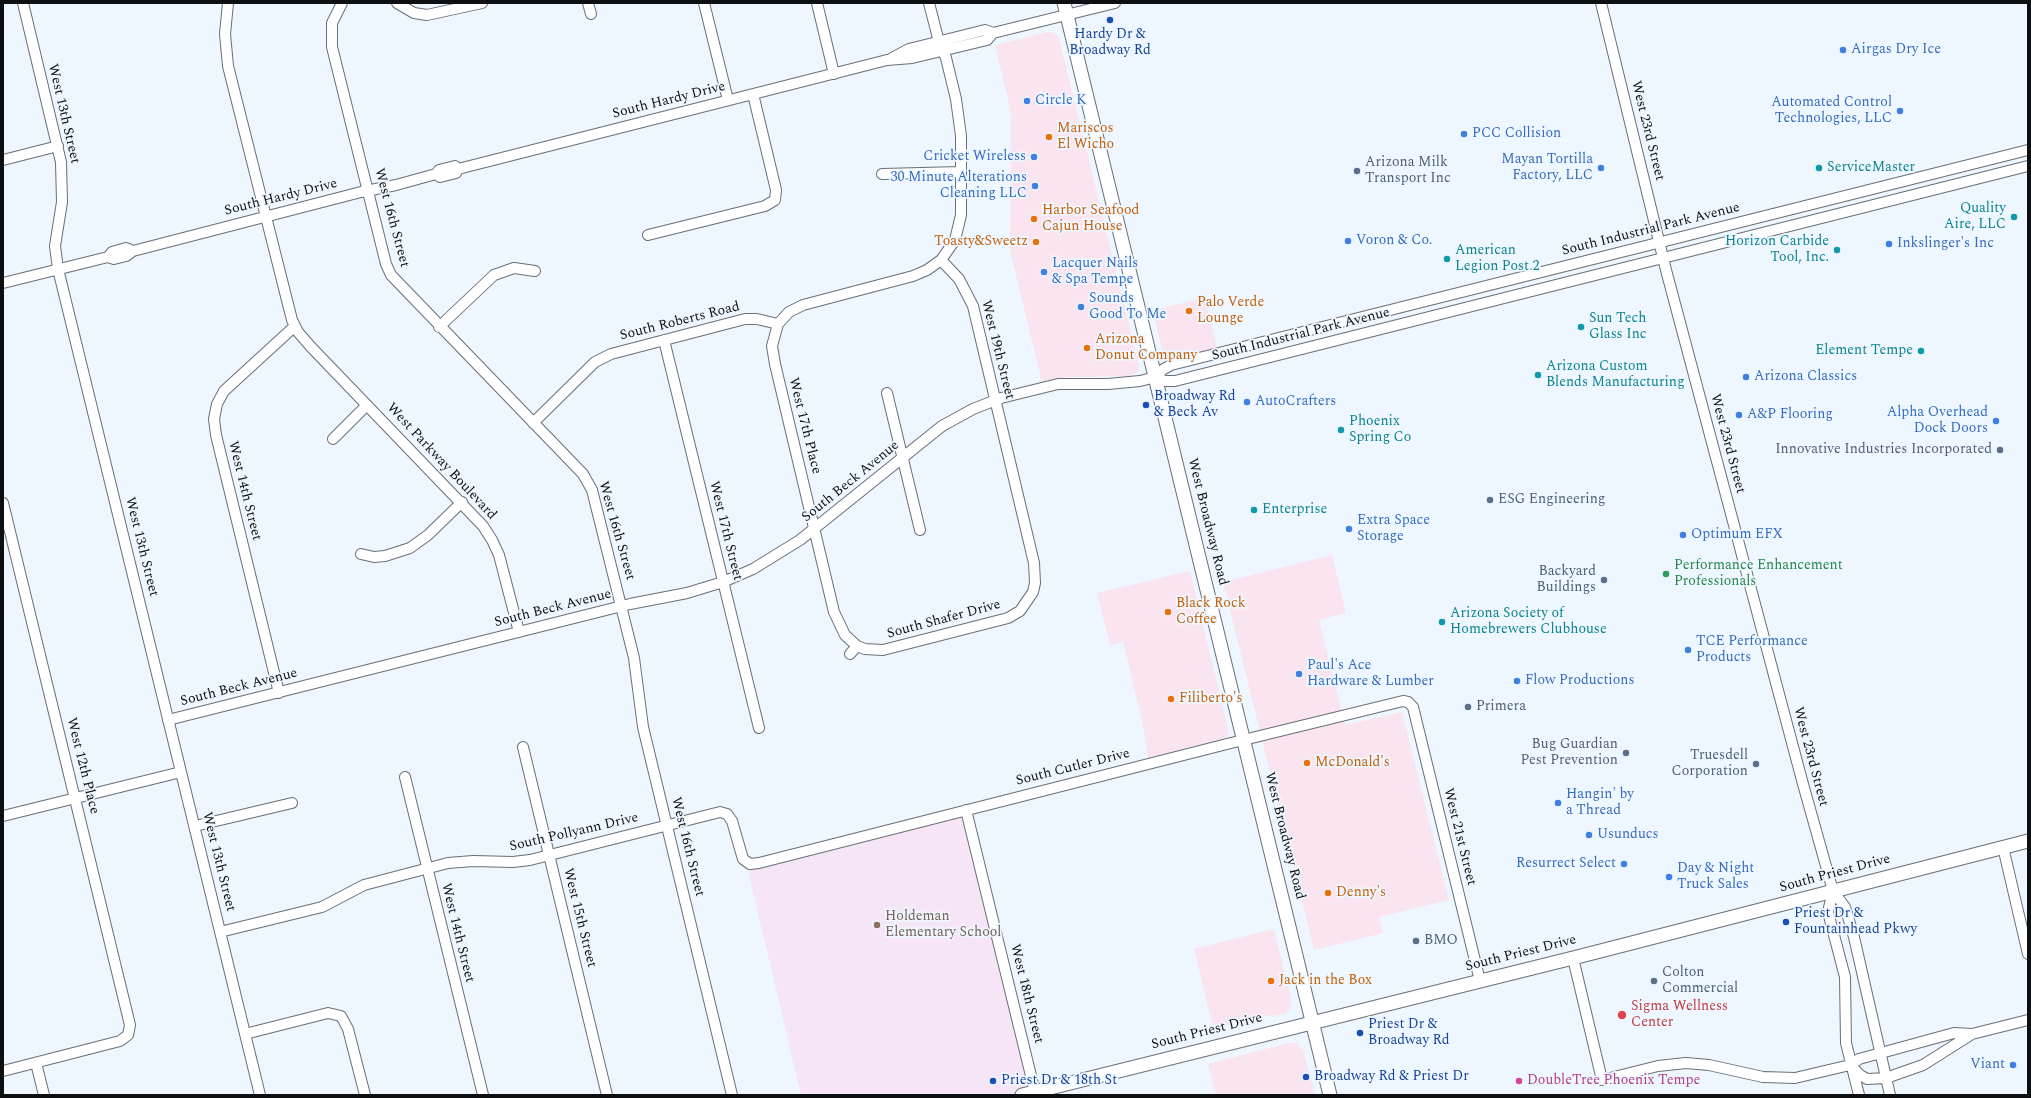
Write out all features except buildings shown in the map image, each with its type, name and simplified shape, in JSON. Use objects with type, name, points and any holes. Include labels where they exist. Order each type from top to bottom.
[{"type":"main road","name":"West Broadway Road","points":[[1065,9],[1330,1095]]},
{"type":"main road","name":"South Priest Drive","points":[[1022,1095],[1573,958],[2028,841]]},
{"type":"street","name":"West 13th Street","points":[[23,3],[58,146],[62,180],[62,202],[55,246],[58,269],[260,1095]]},
{"type":"street","name":"West Parkway Boulevard","points":[[228,3],[225,34],[228,66],[265,217],[290,313],[295,326],[311,347],[462,502],[483,526],[496,548],[519,632]]},
{"type":"street","name":"West 16th Street","points":[[342,3],[332,23],[331,40],[368,191],[391,275],[583,474],[590,485],[622,606],[635,663],[642,720],[732,1095]]},
{"type":"street","points":[[396,3],[414,12],[427,15],[482,3]]},
{"type":"street","points":[[588,3],[591,14]]},
{"type":"street","points":[[704,3],[728,100]]},
{"type":"street","points":[[817,3],[834,74]]},
{"type":"street","points":[[778,324],[789,312],[803,304],[913,276],[927,270],[941,260],[951,246],[959,228],[961,215],[959,118],[930,3]]},
{"type":"street","name":"South Hardy Drive","points":[[3,283],[108,257],[114,259],[126,256],[133,250],[436,174],[440,177],[456,173],[458,169],[887,60],[909,49],[941,46],[985,30],[993,33],[1065,9],[1115,3]]},
{"type":"street","name":"West 23rd Street","points":[[1601,3],[1664,258],[1795,754],[1833,891]]},
{"type":"street","points":[[648,235],[765,206],[775,200],[776,190],[753,94]]},
{"type":"street","points":[[3,160],[58,146]]},
{"type":"street","name":"South Industrial Park Avenue","points":[[2028,150],[1171,365],[1162,370],[1156,377],[1165,381],[1175,381],[2028,166]]},
{"type":"street","points":[[882,174],[961,172]]},
{"type":"street","name":"West 19th Street","points":[[941,260],[959,279],[970,299],[1034,563],[1036,583],[1034,602],[1014,615]]},
{"type":"street","points":[[440,327],[494,275],[514,268],[535,271]]},
{"type":"street","name":"South Roberts Road","points":[[533,423],[600,359],[611,354],[745,319],[764,320],[778,324]]},
{"type":"street","name":"West 17th Place","points":[[778,324],[773,338],[773,355],[815,530],[837,619],[845,635],[857,646]]},
{"type":"street","name":"West 14th Street","points":[[279,693],[216,435],[214,419],[217,404],[224,391],[295,326]]},
{"type":"street","name":"West 17th Street","points":[[664,340],[758,728]]},
{"type":"street","name":"South Beck Avenue","points":[[168,720],[622,606],[674,596],[723,582],[770,560],[815,530],[903,458],[954,419],[995,400],[1058,384],[1108,384],[1140,381],[1156,377]]},
{"type":"street","points":[[887,393],[920,530]]},
{"type":"street","name":"West Parkway Boulevard","points":[[333,439],[367,405]]},
{"type":"street","points":[[361,554],[374,557],[385,556],[410,548],[428,535],[462,502]]},
{"type":"street","name":"West 12th Place","points":[[3,503],[129,1019],[130,1031],[128,1035],[116,1043],[36,1063]]},
{"type":"street","name":"South Shafer Drive","points":[[857,646],[874,650],[892,648],[1002,620],[1014,615]]},
{"type":"street","points":[[850,654],[857,646]]},
{"type":"street","name":"South Cutler Drive","points":[[727,814],[732,821],[741,855],[746,862],[760,863],[1244,740],[1403,701],[1408,702]]},
{"type":"street","name":"West 21st Street","points":[[1408,702],[1413,707],[1480,980]]},
{"type":"street","name":"West 15th Street","points":[[523,747],[607,1095]]},
{"type":"street","points":[[3,816],[181,772]]},
{"type":"street","name":"West 14th Street","points":[[405,777],[483,1095]]},
{"type":"street","points":[[195,826],[292,803]]},
{"type":"street","name":"West 18th Street","points":[[966,810],[1035,1092]]},
{"type":"street","name":"South Pollyann Drive","points":[[220,932],[322,906],[364,885],[427,868],[456,862],[513,862],[549,855],[716,813],[727,814]]},
{"type":"street","points":[[2003,847],[2028,954]]},
{"type":"street","points":[[1833,891],[1845,907],[1850,923],[1890,1095]]},
{"type":"street","points":[[1833,891],[1828,912],[1845,977],[1846,1043],[1850,1065],[1859,1095]]},
{"type":"street","points":[[1573,958],[1602,1080],[1678,1063],[1709,1064],[1755,1075],[1779,1078],[1803,1077],[1850,1065],[1860,1059],[1954,1033],[1972,1034],[2028,1020]]},
{"type":"street","points":[[245,1034],[328,1013],[341,1016],[348,1029],[365,1095]]},
{"type":"street","points":[[1850,1065],[1863,1078],[1871,1080],[1886,1078],[1922,1065],[1972,1034]]},
{"type":"street","points":[[3,1071],[36,1063],[44,1095]]},
{"type":"shaded area","points":[[1048,32],[1054,33],[1059,38],[1138,361],[1139,370],[1130,376],[1066,377],[1042,382],[1010,251],[1011,112],[995,45]]},
{"type":"shaded area","points":[[1205,297],[1217,349],[1176,360],[1171,359],[1163,353],[1153,311]]},
{"type":"shaded area","points":[[1332,555],[1346,613],[1319,620],[1345,725],[1402,712],[1449,900],[1379,917],[1383,933],[1314,950],[1223,582]]},
{"type":"shaded area","points":[[1190,571],[1229,733],[1225,738],[1148,758],[1142,720],[1123,642],[1110,645],[1097,593]]},
{"type":"shaded area","name":"Holdeman Elementary School","points":[[966,810],[1035,1092],[1022,1095],[801,1095],[746,862]]},
{"type":"shaded area","points":[[1274,929],[1291,999],[1291,1008],[1285,1014],[1253,1017],[1232,1023],[1214,1032],[1194,949]]},
{"type":"shaded area","points":[[1289,1043],[1296,1043],[1303,1050],[1315,1095],[1216,1095],[1208,1064]]},
{"type":"place","name":"Hardy Dr & Broadway Rd","points":[[1110,20]]},
{"type":"place","name":"Airgas Dry Ice","points":[[1843,50]]},
{"type":"place","name":"Circle K","points":[[1027,101]]},
{"type":"place","name":"Automated Control Technologies, LLC","points":[[1900,111]]},
{"type":"place","name":"PCC Collision","points":[[1464,134]]},
{"type":"place","name":"Mariscos El Wicho","points":[[1049,137]]},
{"type":"place","name":"Cricket Wireless","points":[[1034,157]]},
{"type":"place","name":"Mayan Tortilla Factory, LLC","points":[[1601,168]]},
{"type":"place","name":"ServiceMaster","points":[[1819,168]]},
{"type":"place","name":"Arizona Milk Transport Inc","points":[[1357,171]]},
{"type":"place","name":"30 Minute Alterations Cleaning LLC","points":[[1035,186]]},
{"type":"place","name":"Quality Aire, LLC","points":[[2014,217]]},
{"type":"place","name":"Harbor Seafood Cajun House","points":[[1034,219]]},
{"type":"place","name":"Voron & Co.","points":[[1348,241]]},
{"type":"place","name":"Toasty&Sweetz","points":[[1036,242]]},
{"type":"place","name":"Inkslinger's Inc","points":[[1889,244]]},
{"type":"place","name":"Horizon Carbide Tool, Inc.","points":[[1837,250]]},
{"type":"place","name":"American Legion Post 2","points":[[1447,259]]},
{"type":"place","name":"Lacquer Nails & Spa Tempe","points":[[1044,272]]},
{"type":"place","name":"Sounds Good To Me","points":[[1081,307]]},
{"type":"place","name":"Palo Verde Lounge","points":[[1189,311]]},
{"type":"place","name":"Sun Tech Glass Inc","points":[[1581,327]]},
{"type":"place","name":"Arizona Donut Company","points":[[1087,348]]},
{"type":"place","name":"Element Tempe","points":[[1921,351]]},
{"type":"place","name":"Arizona Custom Blends Manufacturing","points":[[1538,375]]},
{"type":"place","name":"Arizona Classics","points":[[1746,377]]},
{"type":"place","name":"AutoCrafters","points":[[1247,402]]},
{"type":"place","name":"Broadway Rd & Beck Av","points":[[1146,405]]},
{"type":"place","name":"A&P Flooring","points":[[1739,415]]},
{"type":"place","name":"Alpha Overhead Dock Doors","points":[[1996,421]]},
{"type":"place","name":"Phoenix Spring Co","points":[[1341,430]]},
{"type":"place","name":"Innovative Industries Incorporated","points":[[2000,450]]},
{"type":"place","name":"ESG Engineering","points":[[1490,500]]},
{"type":"place","name":"Enterprise","points":[[1254,510]]},
{"type":"place","name":"Extra Space Storage","points":[[1349,529]]},
{"type":"place","name":"Optimum EFX","points":[[1683,535]]},
{"type":"place","name":"Performance Enhancement Professionals","points":[[1666,574]]},
{"type":"place","name":"Backyard Buildings","points":[[1604,580]]},
{"type":"place","name":"Black Rock Coffee","points":[[1168,612]]},
{"type":"place","name":"Arizona Society of Homebrewers Clubhouse","points":[[1442,622]]},
{"type":"place","name":"TCE Performance Products","points":[[1688,650]]},
{"type":"place","name":"Paul's Ace Hardware & Lumber","points":[[1299,674]]},
{"type":"place","name":"Flow Productions","points":[[1517,681]]},
{"type":"place","name":"Filiberto's","points":[[1171,699]]},
{"type":"place","name":"Primera","points":[[1468,707]]},
{"type":"place","name":"Bug Guardian Pest Prevention","points":[[1626,753]]},
{"type":"place","name":"McDonald's","points":[[1307,763]]},
{"type":"place","name":"Truesdell Corporation","points":[[1756,764]]},
{"type":"place","name":"Hangin' by a Thread","points":[[1558,803]]},
{"type":"place","name":"Usunducs","points":[[1589,835]]},
{"type":"place","name":"Resurrect Select","points":[[1624,864]]},
{"type":"place","name":"Day & Night Truck Sales","points":[[1669,877]]},
{"type":"place","name":"Denny's","points":[[1328,893]]},
{"type":"place","name":"Priest Dr & Fountainhead Pkwy","points":[[1786,922]]},
{"type":"place","name":"Holdeman Elementary School","points":[[877,925]]},
{"type":"place","name":"BMO","points":[[1416,941]]},
{"type":"place","name":"Jack in the Box","points":[[1271,981]]},
{"type":"place","name":"Colton Commercial","points":[[1654,981]]},
{"type":"place","name":"Sigma Wellness Center","points":[[1622,1015]]},
{"type":"place","name":"Priest Dr & Broadway Rd","points":[[1360,1033]]},
{"type":"place","name":"Viant","points":[[2013,1065]]},
{"type":"place","name":"Broadway Rd & Priest Dr","points":[[1306,1077]]},
{"type":"place","name":"Priest Dr & 18th St","points":[[993,1081]]},
{"type":"place","name":"DoubleTree Phoenix Tempe","points":[[1519,1081]]}]
